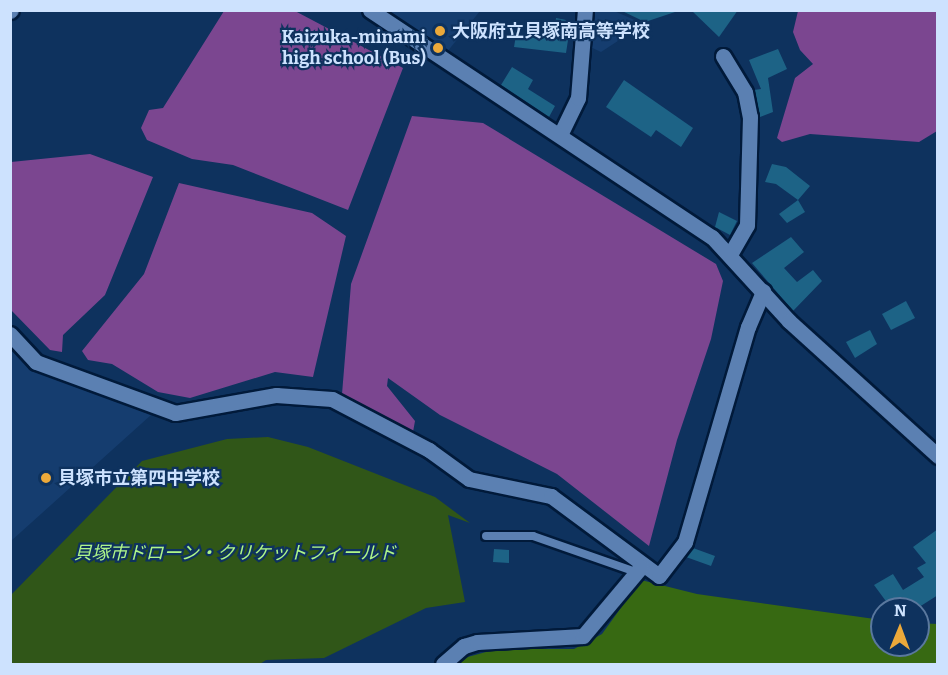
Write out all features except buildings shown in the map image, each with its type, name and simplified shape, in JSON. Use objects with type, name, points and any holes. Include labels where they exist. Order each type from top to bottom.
[{"type":"street","points":[[370,10],[698,226],[730,255],[804,334],[938,456]]},
{"type":"street","points":[[560,135],[578,98],[585,10]]},
{"type":"street","points":[[723,56],[745,92],[750,117],[747,225],[730,255]]},
{"type":"street","points":[[10,334],[36,362],[176,413],[276,395],[332,399],[429,450],[469,478],[551,496],[604,533],[635,568],[659,576],[685,542],[748,327],[763,291]]},
{"type":"street","points":[[443,664],[464,646],[477,642],[583,636],[635,568]]},
{"type":"lane","points":[[486,537],[533,536],[635,568]]},
{"type":"shaded area","points":[[224,11],[295,11],[403,68],[348,210],[233,165],[192,159],[147,140],[141,128],[149,110],[163,108]]},
{"type":"shaded area","name":"大阪府立貝塚南高等学校","points":[[385,11],[480,11],[447,52]]},
{"type":"shaded area","points":[[589,11],[614,11],[644,24],[601,52],[586,45]]},
{"type":"shaded area","points":[[798,11],[937,11],[937,131],[919,142],[810,134],[782,142],[777,138],[795,78],[813,64],[800,50],[793,32]]},
{"type":"shaded area","points":[[412,116],[483,123],[716,264],[723,281],[711,339],[677,440],[649,546],[557,474],[440,415],[388,378],[387,386],[415,421],[413,432],[342,394],[351,284]]},
{"type":"shaded area","points":[[90,154],[153,177],[105,295],[63,335],[62,352],[50,350],[11,310],[11,162]]},
{"type":"shaded area","points":[[179,183],[312,213],[346,236],[313,377],[275,372],[190,398],[158,392],[112,364],[88,360],[82,351],[144,274]]},
{"type":"shaded area","name":"貝塚市立第四中学校","points":[[10,345],[31,368],[151,415],[11,541]]},
{"type":"green space","name":"貝塚市ドローン・クリケットフィールド","points":[[268,437],[308,447],[435,497],[470,523],[448,515],[465,602],[426,608],[324,658],[266,660],[260,664],[11,664],[11,595],[142,461],[227,439]]},
{"type":"green space","points":[[641,580],[697,594],[870,618],[870,657],[930,657],[930,624],[937,624],[937,664],[458,664],[464,658],[497,649],[574,649],[602,634]]},
{"type":"place","name":"大阪府立貝塚南高等学校","points":[[440,31]]},
{"type":"place","name":"Kaizuka-minami high school (Bus)","points":[[438,48]]},
{"type":"place","name":"貝塚市立第四中学校","points":[[46,478]]}]
